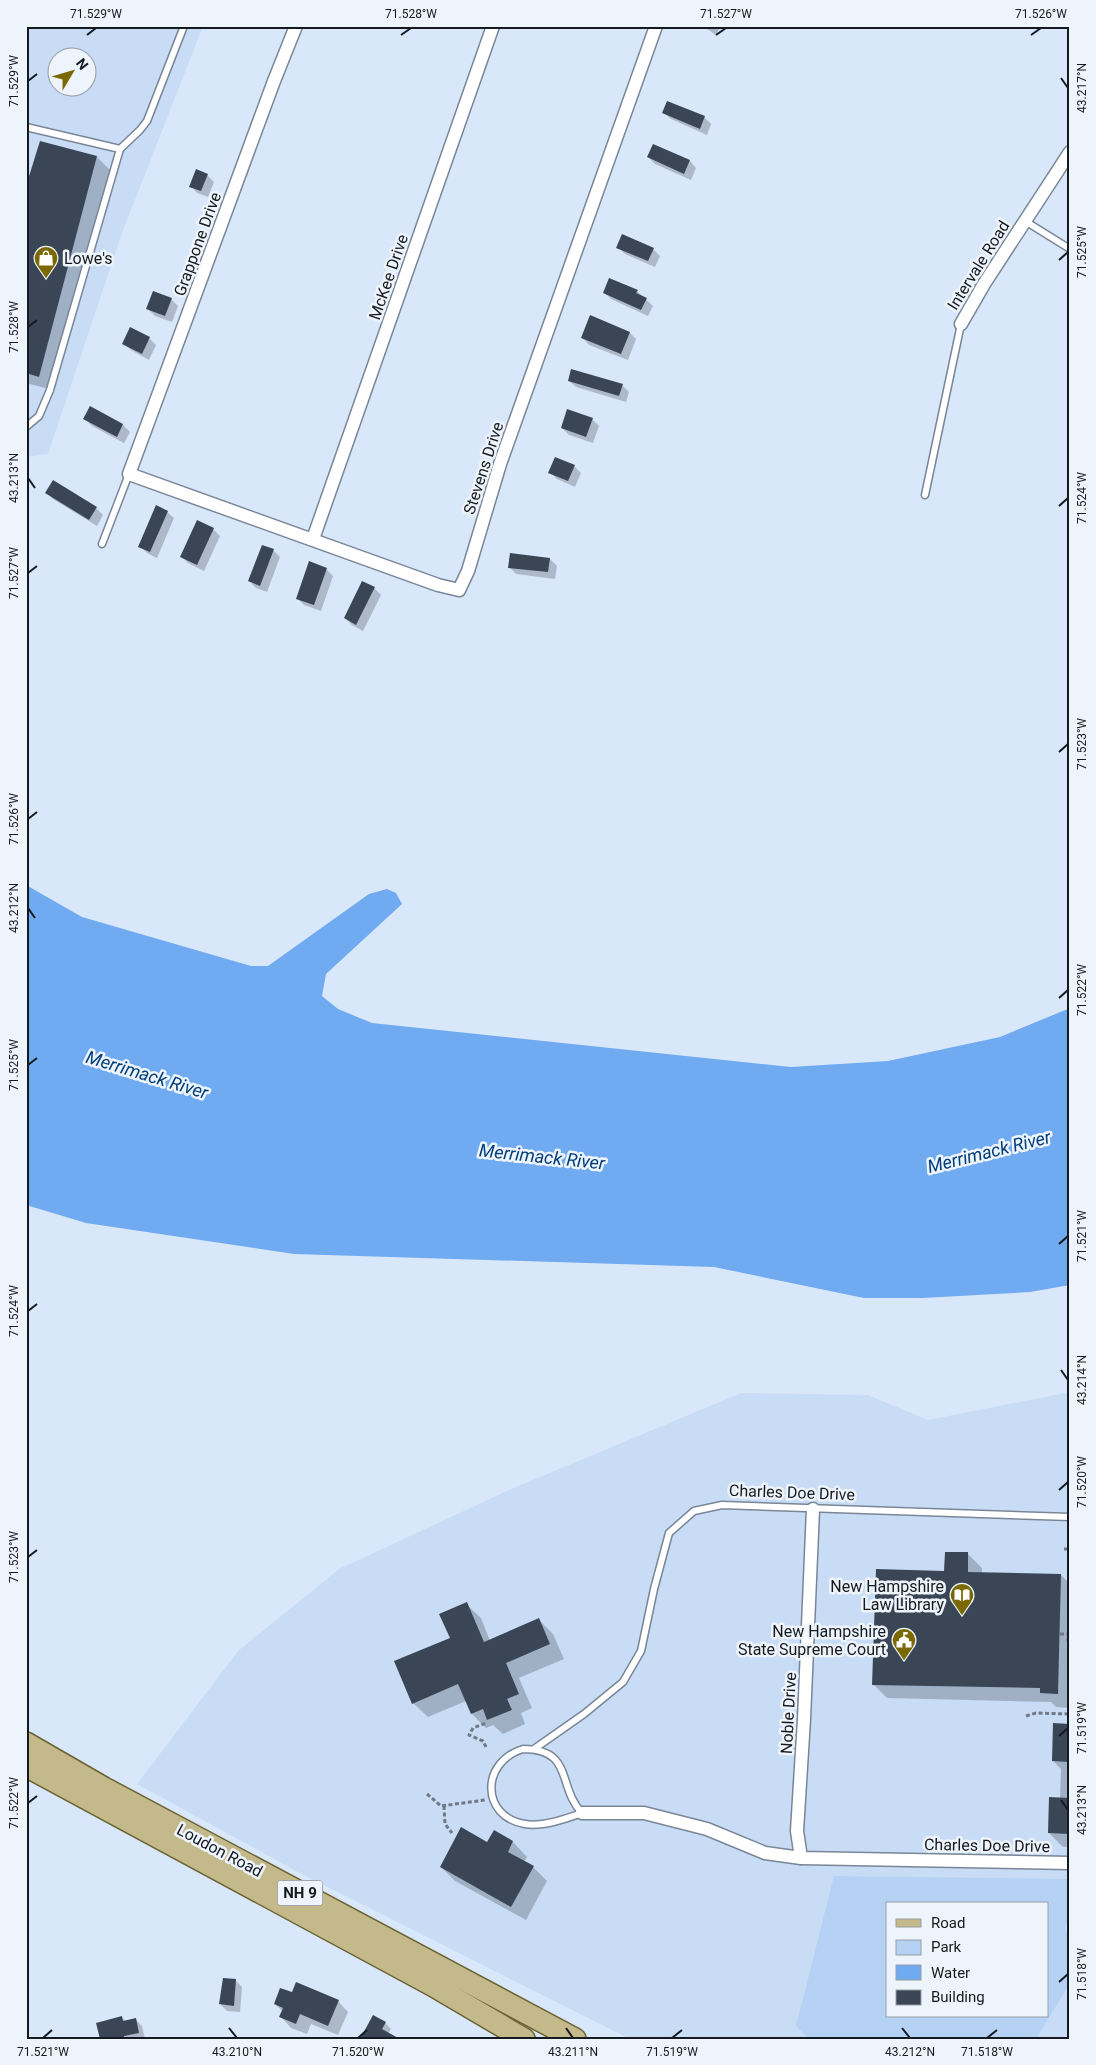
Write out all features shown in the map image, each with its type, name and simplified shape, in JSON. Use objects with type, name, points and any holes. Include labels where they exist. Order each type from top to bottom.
[{"type":"main road","name":"Loudon Road","points":[[26,1743],[104,1788],[575,2039]]},
{"type":"main road","name":"Loudon Road","points":[[26,1766],[432,1985],[524,2039]]},
{"type":"street","name":"Grappone Drive","points":[[129,474],[296,26]]},
{"type":"street","name":"McKee Drive","points":[[313,539],[493,26]]},
{"type":"street","name":"Stevens Drive","points":[[129,474],[438,585],[459,590],[468,571],[500,464],[656,26]]},
{"type":"street","name":"Intervale Road","points":[[961,324],[1025,220],[1070,152]]},
{"type":"street","name":"Noble Drive","points":[[800,1858],[797,1831],[813,1509]]},
{"type":"street","name":"Charles Doe Drive","points":[[582,1813],[644,1812],[707,1829],[765,1852],[800,1858],[1070,1863]]},
{"type":"lane","points":[[26,427],[39,416],[50,390],[120,149],[147,121],[184,26]]},
{"type":"lane","points":[[26,127],[120,149]]},
{"type":"lane","points":[[1025,220],[1070,249]]},
{"type":"lane","name":"Intervale Road","points":[[925,495],[961,324]]},
{"type":"lane","points":[[102,544],[129,474]]},
{"type":"lane","name":"Charles Doe Drive","points":[[582,1813],[561,1821],[527,1824],[509,1818],[496,1805],[492,1793],[492,1780],[495,1768],[502,1759],[512,1752],[534,1749],[584,1714],[623,1682],[641,1651],[654,1589],[669,1533],[694,1511],[722,1505],[1070,1517]]},
{"type":"lane","points":[[534,1749],[546,1752],[557,1760],[564,1771],[569,1795],[574,1805],[582,1813]]},
{"type":"path","points":[[1064,1549],[1070,1549]]},
{"type":"path","points":[[1070,1625],[1068,1640],[1070,1644]]},
{"type":"path","points":[[1060,1634],[1069,1634]]},
{"type":"path","points":[[1026,1716],[1036,1713],[1070,1714]]},
{"type":"path","points":[[486,1723],[473,1728],[469,1736],[483,1741],[486,1747]]},
{"type":"path","points":[[427,1794],[444,1806],[487,1800]]},
{"type":"path","points":[[444,1806],[445,1824],[452,1833]]},
{"type":"shaded area","points":[[26,26],[203,26],[122,233],[48,454],[26,457]]},
{"type":"shaded area","points":[[1070,1392],[1070,2039],[630,2039],[300,1873],[137,1784],[238,1651],[339,1569],[509,1490],[741,1393],[868,1395],[928,1420]]},
{"type":"green space","points":[[834,1876],[1070,1879],[1070,1918],[1065,1926],[1070,1950],[1070,1983],[1036,2039],[809,2039],[796,2026]]},
{"type":"water","name":"Merrimack River","points":[[26,885],[82,917],[251,966],[268,966],[369,894],[387,889],[396,893],[402,904],[326,974],[322,996],[338,1009],[372,1023],[791,1067],[888,1061],[1000,1037],[1070,1008],[1070,1285],[1030,1292],[923,1298],[864,1298],[714,1267],[294,1254],[86,1223],[26,1205]]},
{"type":"building","points":[[667,101],[705,116],[700,129],[662,113]]},
{"type":"building","name":"Lowe's","points":[[40,141],[97,156],[39,377],[26,373],[26,186]]},
{"type":"building","points":[[653,144],[690,160],[684,174],[647,157]]},
{"type":"building","points":[[196,169],[208,174],[201,191],[189,187]]},
{"type":"building","points":[[622,234],[654,248],[648,261],[616,248]]},
{"type":"building","points":[[609,278],[638,290],[636,293],[647,298],[641,310],[603,293]]},
{"type":"building","points":[[153,291],[172,298],[165,316],[146,309]]},
{"type":"building","points":[[590,315],[630,332],[621,354],[581,338]]},
{"type":"building","points":[[130,327],[150,337],[142,354],[122,344]]},
{"type":"building","points":[[571,369],[623,384],[619,396],[568,381]]},
{"type":"building","points":[[90,406],[123,424],[117,437],[83,419]]},
{"type":"building","points":[[567,409],[593,418],[586,437],[561,428]]},
{"type":"building","points":[[555,457],[575,465],[568,481],[548,473]]},
{"type":"building","points":[[53,480],[97,507],[89,520],[45,493]]},
{"type":"building","points":[[156,505],[168,511],[150,552],[138,547]]},
{"type":"building","points":[[197,520],[214,528],[197,565],[180,557]]},
{"type":"building","points":[[262,545],[274,549],[260,586],[248,581]]},
{"type":"building","points":[[510,553],[550,558],[548,572],[508,568]]},
{"type":"building","points":[[309,561],[327,568],[314,605],[296,599]]},
{"type":"building","points":[[362,581],[375,587],[356,625],[344,618]]},
{"type":"building","points":[[945,1552],[968,1552],[968,1572],[1061,1574],[1058,1694],[1040,1693],[1040,1688],[872,1685],[876,1569],[944,1571]]},
{"type":"building","points":[[467,1602],[484,1642],[539,1618],[550,1644],[506,1663],[519,1694],[507,1699],[512,1710],[487,1720],[483,1709],[471,1714],[458,1684],[412,1704],[394,1661],[450,1638],[439,1614]]},
{"type":"building","points":[[1053,1723],[1070,1724],[1070,1762],[1052,1761]]},
{"type":"building","points":[[1049,1797],[1070,1798],[1070,1834],[1048,1833]]},
{"type":"building","points":[[461,1827],[487,1842],[494,1830],[513,1841],[508,1852],[534,1866],[511,1907],[440,1867]]},
{"type":"building","points":[[223,1978],[236,1979],[234,2006],[219,2004]]},
{"type":"building","points":[[296,1982],[339,2000],[328,2026],[300,2014],[296,2024],[279,2017],[283,2008],[274,2004],[280,1988],[292,1992]]},
{"type":"building","points":[[373,2015],[386,2022],[382,2029],[400,2039],[360,2039]]},
{"type":"building","points":[[122,2016],[123,2021],[136,2018],[139,2033],[124,2036],[124,2039],[100,2039],[96,2023]]},
{"type":"place","name":"Lowe's","points":[[46,279]]},
{"type":"place","name":"New Hampshire Law Library","points":[[962,1616]]},
{"type":"place","name":"New Hampshire State Supreme Court","points":[[904,1661]]}]
